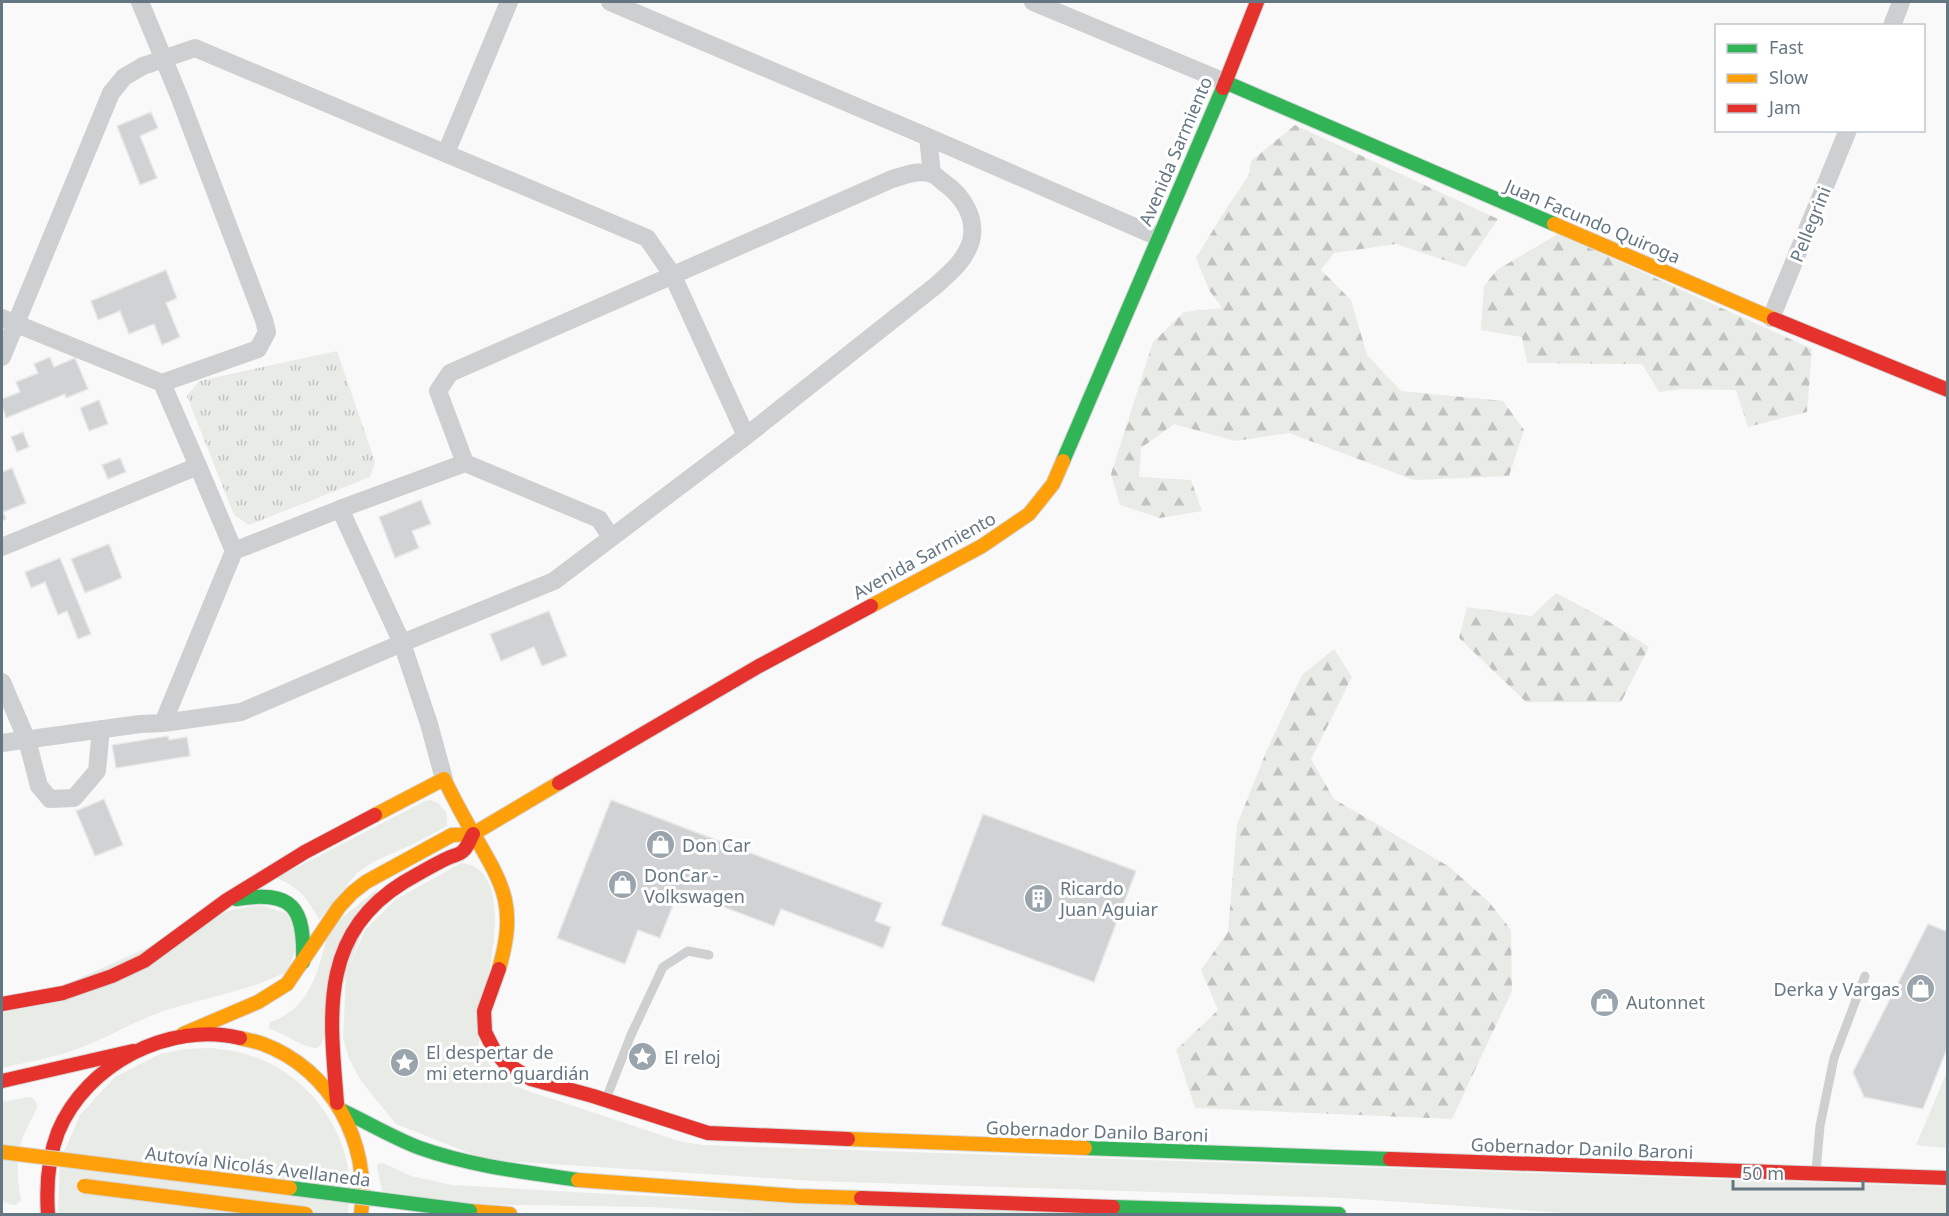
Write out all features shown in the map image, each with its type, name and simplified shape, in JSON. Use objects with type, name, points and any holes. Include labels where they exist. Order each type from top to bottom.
[{"type":"main road","name":"Avenida Sarmiento","points":[[178,1036],[274,993],[287,984],[339,907],[366,882],[452,835],[473,834],[759,666],[982,546],[1029,514],[1053,484],[1257,2]]},
{"type":"main road","name":"Juan Facundo Quiroga","points":[[1225,82],[1771,318],[1947,390]]},
{"type":"main road","name":"Gobernador Danilo Baroni","points":[[444,779],[499,878],[505,894],[508,919],[505,945],[484,1012],[483,1026],[487,1039],[497,1055],[512,1069],[528,1078],[708,1133],[1115,1150],[1947,1178]]},
{"type":"main road","points":[[2,1004],[63,993],[112,976],[144,961],[227,900],[305,852],[444,779]]},
{"type":"main road","name":"Avenida Sarmiento","points":[[339,1106],[331,1008],[339,958],[363,916],[377,902],[397,886],[463,851],[473,834]]},
{"type":"main road","points":[[227,900],[256,894],[272,895],[287,901],[298,914],[304,929],[303,962]]},
{"type":"main road","points":[[2,1081],[133,1051],[178,1036],[209,1033],[239,1037],[268,1046],[318,1080],[339,1106],[355,1138],[362,1169],[364,1201],[362,1215]]},
{"type":"main road","points":[[48,1215],[47,1175],[56,1137],[74,1102],[100,1073],[133,1051]]},
{"type":"main road","points":[[339,1106],[418,1147],[456,1159],[499,1169],[593,1182],[797,1196],[1339,1215]]},
{"type":"main road","name":"Autovía Nicolás Avellaneda","points":[[2,1152],[510,1215]]},
{"type":"main road","points":[[37,1180],[306,1215]]},
{"type":"street","points":[[9,321],[162,383],[258,349],[267,333],[264,320],[140,2]]},
{"type":"street","points":[[446,153],[509,2]]},
{"type":"street","points":[[610,2],[1158,237]]},
{"type":"street","points":[[1033,2],[1225,82]]},
{"type":"street","points":[[1893,24],[1901,2]]},
{"type":"street","points":[[2,357],[9,321],[111,93],[123,77],[143,66],[195,48],[647,238],[672,274],[746,436]]},
{"type":"street","name":"Pellegrini","points":[[1771,318],[1847,132]]},
{"type":"street","points":[[928,137],[932,174]]},
{"type":"street","points":[[2,743],[241,712],[554,581],[746,436],[934,287],[959,264],[971,240],[971,219],[964,201],[932,174],[915,172],[892,179],[450,373],[438,391],[465,463]]},
{"type":"street","points":[[162,383],[234,551],[163,723]]},
{"type":"street","points":[[234,551],[339,509],[465,463],[599,519],[611,537]]},
{"type":"street","points":[[2,548],[198,466]]},
{"type":"street","points":[[339,509],[402,643],[429,724],[444,779]]},
{"type":"street","points":[[2,682],[27,740],[39,786],[50,799],[74,798],[98,771],[101,729]]},
{"type":"lane","points":[[606,1100],[631,1035],[663,967],[688,951],[709,955]]},
{"type":"lane","points":[[1816,1174],[1820,1125],[1833,1058],[1864,976]]},
{"type":"green space","points":[[1295,125],[1498,219],[1465,267],[1396,244],[1334,253],[1321,270],[1351,300],[1367,355],[1401,391],[1503,401],[1524,430],[1509,476],[1414,480],[1289,433],[1235,441],[1174,424],[1141,448],[1139,477],[1191,480],[1202,511],[1160,518],[1120,505],[1111,474],[1153,342],[1184,312],[1222,308],[1209,290],[1196,258],[1249,175],[1251,161]]},
{"type":"green space","points":[[1558,234],[1812,349],[1807,412],[1748,427],[1736,390],[1683,389],[1659,392],[1642,364],[1527,363],[1522,337],[1481,330],[1484,286],[1497,270]]},
{"type":"green space","points":[[337,351],[375,462],[370,477],[249,525],[234,515],[187,396],[199,381]]},
{"type":"green space","points":[[1556,593],[1603,618],[1649,647],[1621,702],[1526,702],[1459,638],[1467,607],[1532,616]]},
{"type":"green space","points":[[1334,649],[1352,677],[1311,759],[1334,799],[1448,866],[1489,902],[1511,930],[1512,991],[1452,1119],[1195,1108],[1176,1050],[1218,1010],[1201,970],[1228,932],[1237,825],[1266,752],[1302,675]]},
{"type":"green space","points":[[431,800],[438,803],[447,813],[447,826],[373,862],[357,873],[319,920],[302,894],[276,878],[425,801]]},
{"type":"green space","points":[[461,863],[476,868],[487,878],[495,911],[493,948],[478,1048],[489,1063],[505,1079],[528,1091],[682,1142],[703,1145],[1947,1187],[1947,1214],[1582,1214],[1342,1198],[815,1181],[487,1160],[396,1124],[361,1081],[349,1058],[343,1039],[346,975],[365,930],[395,900]]},
{"type":"green space","points":[[378,888],[321,1045],[317,1048],[305,1046],[269,1029],[270,1022],[290,1012],[305,996],[315,977],[332,928]]},
{"type":"green space","points":[[261,905],[289,914],[300,937],[288,971],[241,989],[161,1012],[68,1052],[2,1068],[2,1013],[231,910]]},
{"type":"green space","points":[[211,1048],[248,1055],[277,1067],[307,1090],[320,1104],[339,1137],[345,1155],[350,1183],[348,1214],[58,1214],[60,1161],[80,1115],[115,1077],[160,1054],[186,1049]]},
{"type":"green space","points":[[1947,1072],[1947,1148],[1916,1145]]},
{"type":"green space","points":[[30,1097],[36,1101],[37,1108],[19,1150],[18,1175],[21,1200],[16,1205],[12,1205],[2,1201],[2,1102]]},
{"type":"green space","points":[[383,1163],[411,1176],[452,1185],[628,1195],[1105,1214],[774,1214],[648,1207],[470,1204],[382,1191],[377,1166]]},
{"type":"building","points":[[151,112],[158,128],[140,136],[157,178],[140,185],[117,126]]},
{"type":"building","points":[[166,270],[177,298],[166,303],[180,337],[162,345],[154,324],[129,334],[120,311],[98,320],[91,301]]},
{"type":"building","points":[[50,357],[54,367],[75,358],[88,389],[66,398],[65,394],[6,418],[2,399],[20,392],[16,382],[38,373],[34,364]]},
{"type":"building","points":[[99,400],[108,424],[89,431],[80,408]]},
{"type":"building","points":[[23,432],[29,447],[17,452],[11,437]]},
{"type":"building","points":[[120,458],[126,472],[108,479],[102,465]]},
{"type":"building","points":[[12,468],[26,503],[3,512],[6,519],[2,521],[2,472]]},
{"type":"building","points":[[421,500],[431,524],[412,531],[419,548],[395,558],[379,517]]},
{"type":"building","points":[[109,544],[122,578],[85,593],[71,559]]},
{"type":"building","points":[[60,558],[91,634],[78,639],[67,611],[58,615],[45,582],[31,588],[25,572]]},
{"type":"building","points":[[549,611],[567,656],[542,666],[534,647],[501,661],[490,634]]},
{"type":"building","points":[[168,736],[169,740],[187,737],[190,756],[116,768],[112,745]]},
{"type":"building","points":[[104,799],[123,845],[95,856],[76,811]]},
{"type":"building","name":"Don Car","points":[[611,800],[882,903],[875,921],[891,927],[883,948],[781,909],[774,926],[679,890],[660,938],[638,930],[625,964],[557,938]]},
{"type":"building","name":"Ricardo Juan Aguiar","points":[[983,814],[1136,871],[1094,982],[941,925]]},
{"type":"building","name":"Derka y Vargas","points":[[1928,924],[1948,932],[1948,1046],[1923,1109],[1864,1097],[1853,1072]]},
{"type":"traffic: fast","points":[[1225,82],[1554,224]]},
{"type":"traffic: fast","points":[[1063,461],[1223,88]]},
{"type":"traffic: fast","points":[[236,899],[271,897],[283,900],[292,906],[301,928],[303,962]]},
{"type":"traffic: fast","points":[[341,1110],[400,1140],[439,1154],[498,1168],[578,1180]]},
{"type":"traffic: fast","points":[[1085,1148],[1390,1159]]},
{"type":"traffic: fast","points":[[290,1188],[470,1211]]},
{"type":"traffic: fast","points":[[1113,1207],[1339,1214]]},
{"type":"traffic: slow","points":[[1554,224],[1774,319]]},
{"type":"traffic: slow","points":[[871,606],[982,546],[1029,514],[1053,484],[1063,461]]},
{"type":"traffic: slow","points":[[375,815],[444,779],[500,883],[507,912],[507,929],[499,969]]},
{"type":"traffic: slow","points":[[183,1034],[258,1002],[287,984],[339,907],[366,882],[452,835],[473,834],[559,783]]},
{"type":"traffic: slow","points":[[240,1038],[263,1044],[287,1056],[308,1071],[327,1090],[352,1136],[359,1161],[362,1187],[361,1214]]},
{"type":"traffic: slow","points":[[848,1139],[1085,1148]]},
{"type":"traffic: slow","points":[[2,1152],[290,1188]]},
{"type":"traffic: slow","points":[[578,1180],[797,1196],[861,1198]]},
{"type":"traffic: slow","points":[[84,1186],[306,1214]]},
{"type":"traffic: slow","points":[[470,1211],[510,1214]]},
{"type":"traffic: jam","points":[[1223,88],[1257,2]]},
{"type":"traffic: jam","points":[[1774,319],[1948,390]]},
{"type":"traffic: jam","points":[[559,783],[759,666],[871,606]]},
{"type":"traffic: jam","points":[[2,1004],[63,993],[112,976],[144,961],[227,900],[305,852],[375,815]]},
{"type":"traffic: jam","points":[[337,1103],[332,1009],[343,952],[356,927],[376,903],[404,882],[461,853],[467,847],[473,834]]},
{"type":"traffic: jam","points":[[499,969],[484,1011],[485,1032],[494,1050],[504,1062],[531,1079],[593,1096],[708,1133],[848,1139]]},
{"type":"traffic: jam","points":[[48,1214],[48,1172],[58,1132],[71,1108],[88,1086],[109,1068],[133,1053],[159,1042],[186,1036],[213,1034],[240,1038]]},
{"type":"traffic: jam","points":[[2,1081],[133,1051]]},
{"type":"traffic: jam","points":[[1390,1159],[1948,1178]]},
{"type":"traffic: jam","points":[[861,1198],[1113,1207]]},
{"type":"place","name":"Don Car","points":[[661,845]]},
{"type":"place","name":"DonCar - Volkswagen","points":[[623,885]]},
{"type":"place","name":"Ricardo Juan Aguiar","points":[[1039,898]]},
{"type":"place","name":"Derka y Vargas","points":[[1921,989]]},
{"type":"place","name":"Autonnet","points":[[1605,1002]]},
{"type":"place","name":"El reloj","points":[[643,1057]]},
{"type":"place","name":"El despertar de mi eterno guardián","points":[[405,1062]]}]
